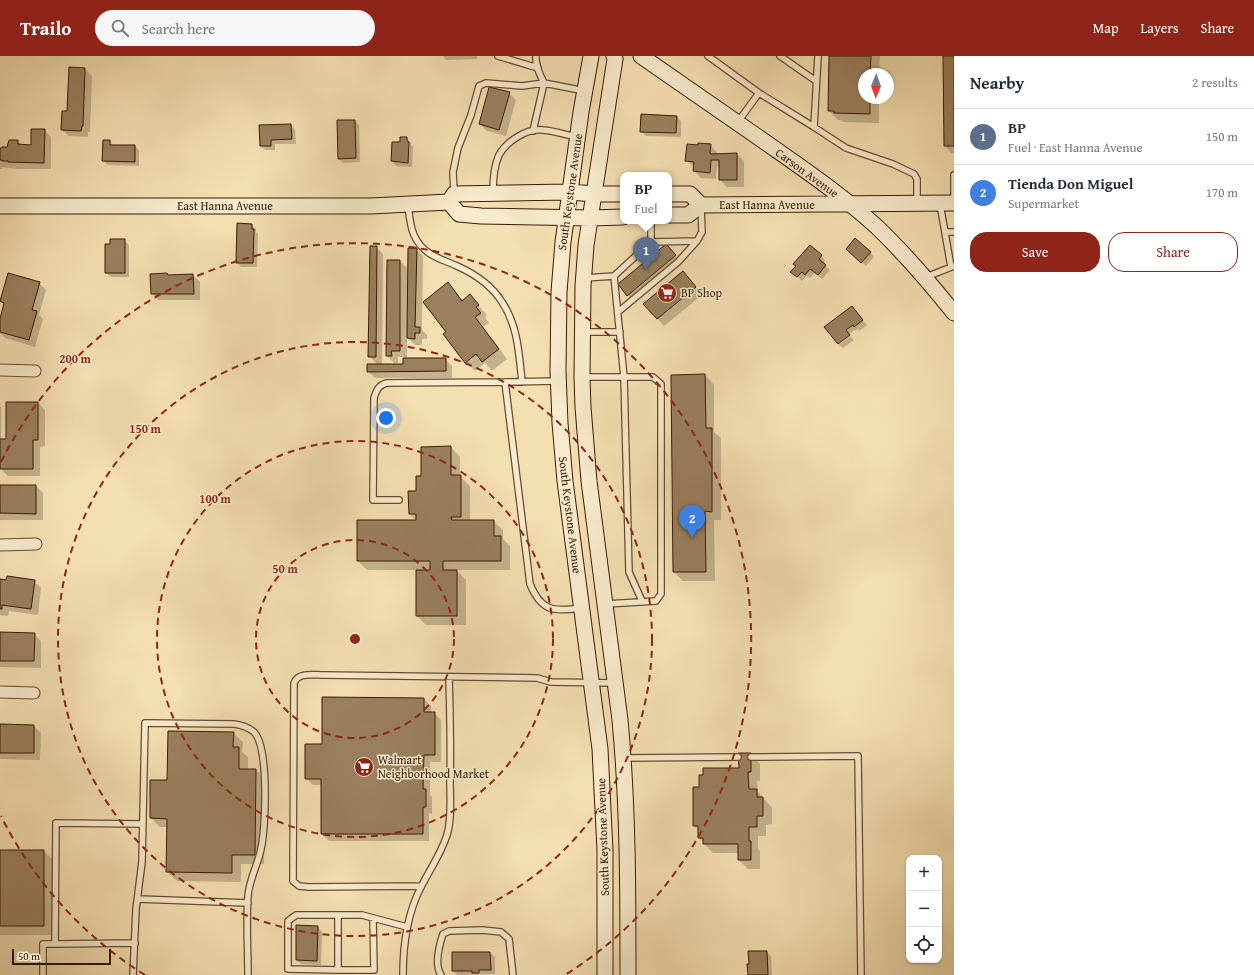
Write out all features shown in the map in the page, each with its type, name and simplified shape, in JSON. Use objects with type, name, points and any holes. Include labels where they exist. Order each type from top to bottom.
[{"type":"main road","name":"South Keystone Avenue","points":[[591,56],[577,137],[566,217],[559,292],[559,381],[562,449],[600,749],[604,820],[605,975]]},
{"type":"main road","name":"South Keystone Avenue","points":[[614,56],[595,194],[586,245],[582,332],[582,377],[589,480],[616,683],[624,758],[628,841],[628,975]]},
{"type":"main road","name":"Carson Avenue","points":[[641,56],[819,180],[850,204],[876,227],[925,278],[954,313]]},
{"type":"main road","name":"East Hanna Avenue","points":[[0,206],[355,206],[408,204],[493,193],[569,192],[620,194]]},
{"type":"main road","points":[[672,194],[690,194],[701,205],[688,215],[672,215]]},
{"type":"main road","points":[[452,198],[460,214],[481,216],[620,217]]},
{"type":"main road","name":"East Hanna Avenue","points":[[701,205],[949,203]]},
{"type":"main road","points":[[582,608],[605,604]]},
{"type":"street","points":[[0,370],[36,371]]},
{"type":"street","points":[[0,544],[36,544]]},
{"type":"street","points":[[0,692],[34,692]]},
{"type":"lane","points":[[498,56],[538,68]]},
{"type":"lane","points":[[532,131],[544,83],[538,68],[536,56]]},
{"type":"lane","points":[[708,56],[759,93],[846,148],[893,164],[914,174],[917,179],[916,204]]},
{"type":"lane","points":[[780,56],[816,81]]},
{"type":"lane","points":[[814,127],[818,56]]},
{"type":"lane","points":[[452,198],[453,172],[458,148],[479,86],[486,83],[522,86],[544,83],[585,91]]},
{"type":"lane","points":[[737,123],[759,93]]},
{"type":"lane","points":[[493,193],[496,167],[500,155],[514,139],[527,131],[542,129],[577,137]]},
{"type":"lane","points":[[925,278],[953,266],[945,232],[954,175]]},
{"type":"lane","points":[[408,204],[414,234],[422,248],[437,258],[458,266],[484,281],[502,301],[512,320],[518,341],[522,382]]},
{"type":"lane","points":[[618,312],[678,262],[696,241],[702,232],[701,205]]},
{"type":"lane","points":[[651,224],[651,242]]},
{"type":"lane","points":[[945,232],[954,232]]},
{"type":"lane","points":[[584,279],[614,276],[651,242],[696,241]]},
{"type":"lane","points":[[614,276],[624,377],[629,572],[642,601]]},
{"type":"lane","points":[[582,332],[620,332]]},
{"type":"lane","points":[[582,377],[653,377],[661,384],[661,594],[656,601],[605,604]]},
{"type":"lane","points":[[399,500],[373,500],[374,398],[376,390],[381,385],[386,383],[559,381]]},
{"type":"lane","points":[[505,382],[530,584],[534,595],[541,604],[548,608],[565,610],[582,608]]},
{"type":"lane","points":[[421,886],[309,887],[299,886],[293,881],[294,682],[296,678],[300,675],[537,678],[551,682],[616,683]]},
{"type":"lane","points":[[403,975],[407,927],[413,904],[421,886],[442,850],[448,833],[450,817],[451,746],[449,677]]},
{"type":"lane","points":[[133,975],[142,862],[145,723],[234,724],[247,727],[254,733],[260,743],[264,772],[264,832],[248,894],[248,975]]},
{"type":"lane","points":[[751,757],[858,756],[861,975]]},
{"type":"lane","points":[[624,758],[738,757]]},
{"type":"lane","points":[[54,944],[56,823],[143,824]]},
{"type":"lane","points":[[138,899],[248,903]]},
{"type":"lane","points":[[373,918],[374,970],[288,970],[288,921],[296,915],[362,915],[407,927]]},
{"type":"lane","points":[[338,915],[338,970]]},
{"type":"lane","points":[[441,975],[439,972],[438,956],[443,934],[449,931],[482,930],[501,932],[509,939],[513,975]]},
{"type":"lane","points":[[43,975],[43,944],[135,943]]},
{"type":"building","points":[[829,56],[871,56],[870,68],[858,68],[858,104],[870,104],[870,114],[834,113],[834,111],[828,111]]},
{"type":"building","points":[[943,56],[954,56],[954,146],[944,146]]},
{"type":"building","points":[[69,67],[85,68],[83,126],[81,131],[61,130],[62,111],[67,111]]},
{"type":"building","points":[[489,87],[510,92],[499,130],[479,124]]},
{"type":"building","points":[[641,114],[677,116],[676,133],[640,132]]},
{"type":"building","points":[[337,120],[355,120],[356,158],[338,159]]},
{"type":"building","points":[[291,124],[292,139],[271,140],[271,146],[260,146],[259,125]]},
{"type":"building","points":[[31,129],[45,129],[44,163],[8,162],[0,160],[0,148],[7,147],[9,140],[18,140],[18,144],[31,145]]},
{"type":"building","points":[[400,137],[407,137],[407,141],[409,142],[408,163],[391,161],[392,142],[400,142]]},
{"type":"building","points":[[103,140],[110,140],[110,145],[135,145],[135,162],[102,161]]},
{"type":"building","points":[[698,143],[711,144],[711,154],[737,153],[737,180],[719,180],[719,160],[711,160],[710,173],[693,171],[694,162],[685,161],[687,144],[698,145]]},
{"type":"building","points":[[237,223],[252,224],[252,229],[254,229],[253,263],[236,263]]},
{"type":"building","points":[[855,238],[871,252],[861,263],[846,249]]},
{"type":"building","points":[[110,239],[125,239],[125,273],[105,273],[105,244],[110,244]]},
{"type":"building","points":[[666,244],[676,255],[627,296],[618,284]]},
{"type":"building","points":[[810,245],[822,255],[819,259],[826,265],[818,275],[810,269],[805,275],[802,272],[797,277],[790,272],[796,266],[793,264]]},
{"type":"building","points":[[370,246],[377,246],[376,357],[368,357]]},
{"type":"building","points":[[408,248],[417,248],[415,327],[420,327],[420,333],[415,333],[415,339],[407,338]]},
{"type":"building","points":[[387,260],[400,260],[400,351],[391,351],[392,356],[386,356]]},
{"type":"building","points":[[683,271],[696,287],[657,319],[643,304]]},
{"type":"building","points":[[8,273],[40,282],[32,310],[37,311],[29,340],[0,332],[0,319],[4,303],[0,301]]},
{"type":"building","points":[[167,273],[168,275],[193,274],[194,294],[151,294],[150,274]]},
{"type":"building","points":[[448,282],[462,301],[470,294],[479,305],[476,307],[481,313],[475,317],[499,349],[482,362],[476,354],[465,363],[443,334],[446,332],[423,302]]},
{"type":"building","points":[[852,306],[863,320],[854,327],[853,325],[846,330],[850,335],[838,344],[824,327]]},
{"type":"building","points":[[403,358],[446,358],[446,371],[367,372],[367,364],[403,364]]},
{"type":"building","points":[[705,374],[706,428],[712,428],[712,512],[705,511],[706,572],[673,572],[671,375]]},
{"type":"building","points":[[6,402],[38,402],[38,440],[33,440],[33,469],[0,469],[0,439],[6,439]]},
{"type":"building","points":[[451,446],[451,475],[461,475],[461,517],[451,517],[452,520],[494,520],[494,536],[501,536],[501,561],[443,561],[443,570],[457,570],[457,616],[416,616],[416,570],[430,570],[430,561],[357,561],[357,520],[416,520],[416,514],[409,514],[408,491],[416,491],[416,476],[421,476],[421,447]]},
{"type":"building","points":[[0,485],[36,485],[36,514],[0,513]]},
{"type":"building","points":[[7,576],[35,580],[31,609],[2,605],[2,609],[0,609],[0,579],[6,580]]},
{"type":"building","points":[[0,632],[35,633],[34,661],[0,661]]},
{"type":"building","name":"Walmart Neighborhood Market","points":[[322,697],[424,698],[424,712],[435,712],[435,755],[424,755],[423,789],[426,789],[426,807],[423,807],[423,834],[321,834],[321,779],[305,779],[305,744],[322,744]]},
{"type":"building","points":[[0,724],[34,725],[34,753],[0,753]]},
{"type":"building","points":[[168,731],[234,732],[233,747],[239,747],[239,769],[256,769],[255,855],[232,855],[232,873],[166,872],[167,819],[150,818],[150,780],[167,780]]},
{"type":"building","points":[[738,753],[751,753],[751,772],[748,772],[749,789],[757,789],[757,797],[763,797],[763,816],[757,816],[757,827],[749,827],[751,860],[738,860],[738,844],[703,844],[703,838],[698,838],[698,826],[693,826],[693,787],[699,787],[699,775],[703,775],[703,768],[739,768]]},
{"type":"building","points":[[0,850],[44,850],[44,926],[0,926]]},
{"type":"building","points":[[296,925],[318,926],[317,961],[296,960]]},
{"type":"building","points":[[748,951],[767,951],[768,975],[748,975]]},
{"type":"building","points":[[452,952],[490,952],[491,970],[479,970],[479,973],[472,973],[472,971],[452,971]]},
{"type":"place","name":"BP","points":[[646,270]]},
{"type":"place","name":"BP Shop","points":[[667,293]]},
{"type":"place","name":"Tienda Don Miguel","points":[[692,538]]},
{"type":"place","name":"Walmart Neighborhood Market","points":[[364,767]]}]
